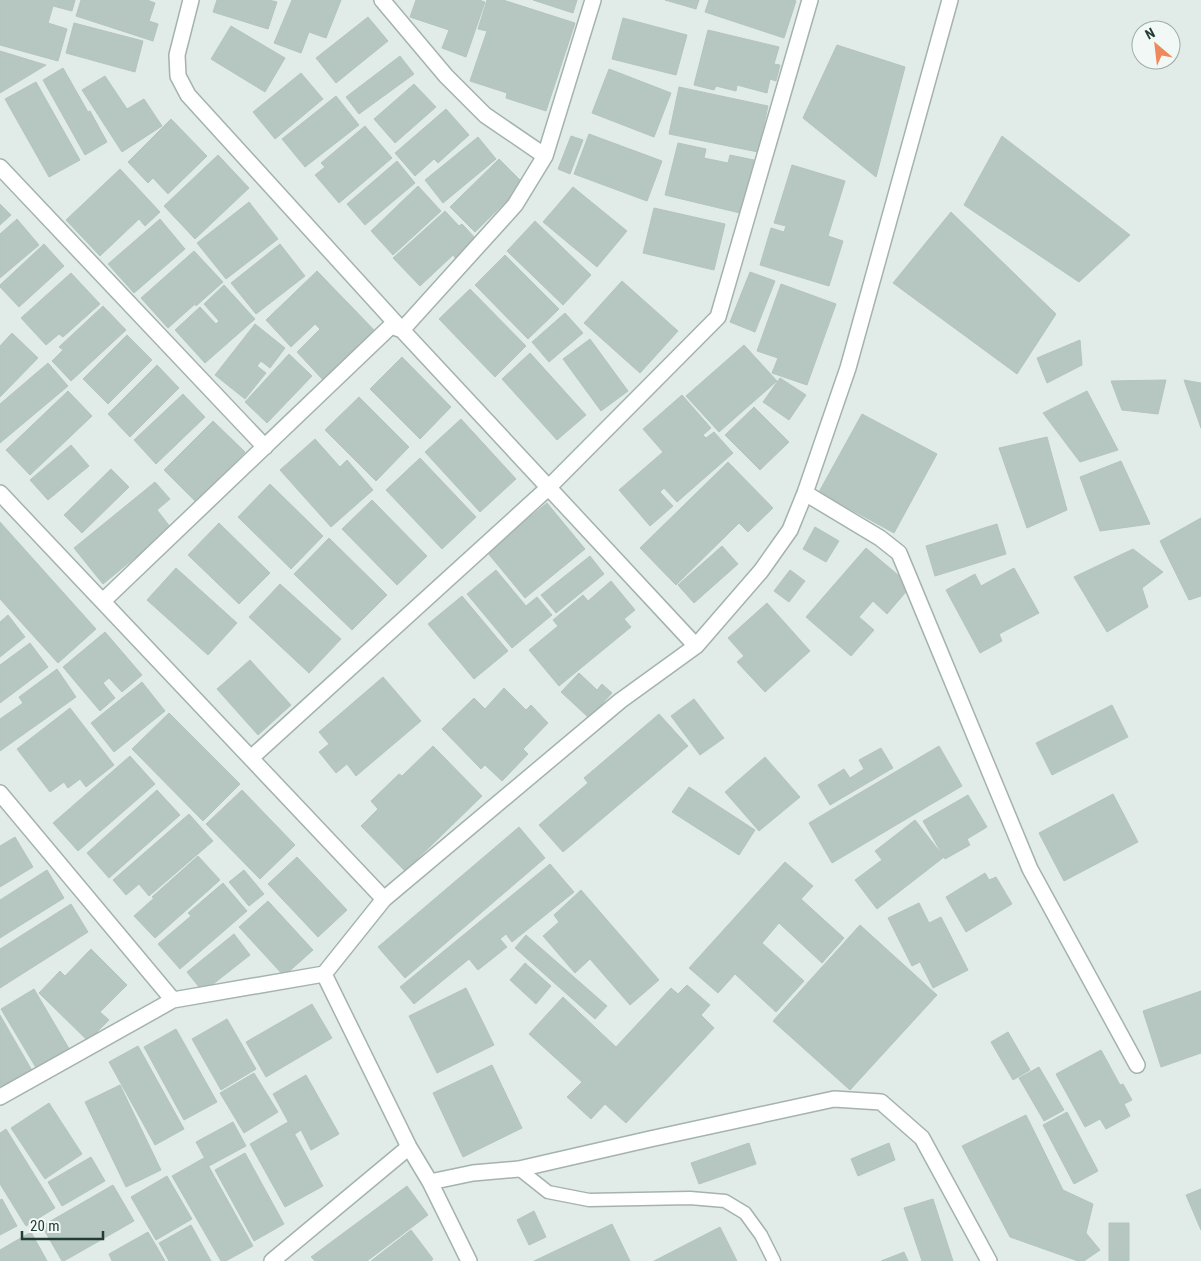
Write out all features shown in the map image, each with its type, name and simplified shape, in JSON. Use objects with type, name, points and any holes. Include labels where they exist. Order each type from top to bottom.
[{"type":"street","points":[[191,0],[177,55],[178,76],[188,95],[402,330],[696,646]]},
{"type":"street","points":[[382,0],[446,76],[484,115],[545,156]]},
{"type":"street","points":[[402,330],[514,205],[545,156],[593,0]]},
{"type":"street","points":[[251,758],[548,488],[718,317],[810,0]]},
{"type":"street","points":[[0,1097],[173,1000],[324,974],[384,899],[620,701],[696,646],[761,571],[790,530],[805,493],[848,368],[950,0]]},
{"type":"street","points":[[0,167],[265,447]]},
{"type":"street","points":[[102,602],[391,326],[402,330]]},
{"type":"street","points":[[0,493],[384,899]]},
{"type":"street","points":[[805,493],[880,538],[899,553],[1030,869],[1137,1065]]},
{"type":"street","points":[[0,793],[173,1000]]},
{"type":"street","points":[[324,974],[409,1147],[430,1182],[469,1261]]},
{"type":"street","points":[[430,1182],[473,1173],[519,1169],[834,1099],[881,1102],[922,1138],[989,1261]]},
{"type":"street","points":[[272,1261],[409,1147]]},
{"type":"lane","points":[[519,1169],[548,1192],[589,1200],[690,1198],[725,1200],[744,1213],[761,1235],[774,1261]]},
{"type":"building","points":[[0,0],[75,0],[72,11],[53,6],[48,23],[67,29],[58,61],[0,45]]},
{"type":"building","points":[[81,0],[147,0],[155,3],[149,21],[158,24],[153,41],[76,16]]},
{"type":"building","points":[[217,0],[269,0],[277,2],[268,29],[213,12]]},
{"type":"building","points":[[292,0],[341,0],[326,38],[309,32],[301,53],[274,43]]},
{"type":"building","points":[[416,0],[479,0],[485,2],[466,57],[442,48],[449,30],[410,17]]},
{"type":"building","points":[[487,0],[503,0],[575,23],[546,111],[506,98],[507,93],[470,81],[487,31],[478,29]]},
{"type":"building","points":[[533,0],[577,0],[573,13]]},
{"type":"building","points":[[665,0],[699,0],[696,9]]},
{"type":"building","points":[[709,0],[796,1],[784,38],[705,12]]},
{"type":"building","points":[[368,17],[388,41],[336,83],[316,58]]},
{"type":"building","points":[[623,18],[687,35],[676,75],[612,59]]},
{"type":"building","points":[[74,23],[143,41],[135,72],[66,53]]},
{"type":"building","points":[[231,26],[285,58],[265,92],[211,59]]},
{"type":"building","points":[[708,30],[779,47],[774,64],[780,65],[776,81],[770,79],[767,93],[737,85],[736,91],[716,86],[714,90],[694,85]]},
{"type":"building","points":[[837,45],[905,67],[876,177],[803,118]]},
{"type":"building","points":[[0,51],[46,65],[0,93]]},
{"type":"building","points":[[400,56],[414,74],[359,114],[346,97]]},
{"type":"building","points":[[63,68],[107,142],[85,155],[43,80]]},
{"type":"building","points":[[609,69],[671,93],[654,137],[592,113]]},
{"type":"building","points":[[301,73],[323,99],[275,139],[253,112]]},
{"type":"building","points":[[105,76],[127,109],[144,99],[162,126],[122,152],[82,90]]},
{"type":"building","points":[[36,82],[80,160],[49,177],[5,99]]},
{"type":"building","points":[[414,84],[436,107],[395,143],[374,119]]},
{"type":"building","points":[[679,87],[768,106],[758,152],[669,134]]},
{"type":"building","points":[[336,96],[359,125],[305,167],[282,139]]},
{"type":"building","points":[[446,109],[469,135],[438,163],[434,159],[415,176],[395,153]]},
{"type":"building","points":[[171,119],[207,156],[168,194],[153,178],[148,183],[128,162]]},
{"type":"building","points":[[365,126],[392,158],[339,203],[315,175],[325,167],[321,163]]},
{"type":"building","points":[[589,134],[662,161],[647,201],[574,174]]},
{"type":"building","points":[[571,136],[583,140],[570,174],[558,169]]},
{"type":"building","points":[[1002,136],[1130,235],[1079,282],[964,205]]},
{"type":"building","points":[[478,137],[496,159],[443,203],[425,180]]},
{"type":"building","points":[[678,143],[706,149],[704,158],[728,163],[730,155],[754,160],[740,213],[665,195]]},
{"type":"building","points":[[218,155],[249,188],[195,239],[164,206]]},
{"type":"building","points":[[499,159],[524,184],[475,232],[450,207]]},
{"type":"building","points":[[397,161],[415,183],[365,225],[347,204]]},
{"type":"building","points":[[792,165],[845,181],[828,236],[843,241],[829,286],[760,265],[771,228],[784,232],[786,226],[774,223]]},
{"type":"building","points":[[120,169],[160,212],[145,226],[139,219],[100,256],[66,220]]},
{"type":"building","points":[[418,186],[441,211],[393,255],[371,231]]},
{"type":"building","points":[[573,187],[627,231],[597,267],[543,222]]},
{"type":"building","points":[[249,202],[278,239],[226,279],[197,243]]},
{"type":"building","points":[[0,204],[11,215],[0,225]]},
{"type":"building","points":[[654,208],[725,224],[714,270],[643,253]]},
{"type":"building","points":[[445,211],[459,226],[462,224],[477,240],[456,259],[453,255],[420,286],[393,258]]},
{"type":"building","points":[[951,212],[1056,314],[1017,374],[893,283]]},
{"type":"building","points":[[17,219],[39,245],[0,278],[0,234]]},
{"type":"building","points":[[160,219],[185,249],[134,293],[108,264]]},
{"type":"building","points":[[535,221],[591,275],[563,305],[507,251]]},
{"type":"building","points":[[44,244],[64,266],[19,307],[0,285]]},
{"type":"building","points":[[280,244],[305,276],[256,314],[231,283]]},
{"type":"building","points":[[194,251],[223,282],[168,328],[141,298]]},
{"type":"building","points":[[505,255],[559,309],[528,339],[475,285]]},
{"type":"building","points":[[317,271],[376,332],[324,381],[297,352],[320,329],[315,324],[291,347],[266,320]]},
{"type":"building","points":[[750,272],[775,281],[755,332],[730,322]]},
{"type":"building","points":[[71,273],[100,304],[63,337],[59,334],[46,345],[21,318]]},
{"type":"building","points":[[622,281],[678,331],[640,373],[584,323]]},
{"type":"building","points":[[781,284],[836,304],[807,385],[772,373],[778,358],[757,351]]},
{"type":"building","points":[[224,285],[255,319],[205,363],[175,330],[200,307],[216,324],[219,321],[204,304]]},
{"type":"building","points":[[470,289],[526,346],[495,377],[439,319]]},
{"type":"building","points":[[103,306],[126,330],[71,381],[52,361],[63,350],[59,347]]},
{"type":"building","points":[[565,313],[583,333],[549,362],[532,342]]},
{"type":"building","points":[[255,324],[285,348],[270,368],[261,361],[257,366],[266,373],[245,399],[215,375]]},
{"type":"building","points":[[12,333],[38,358],[0,397],[0,346]]},
{"type":"building","points":[[127,335],[152,360],[108,404],[83,379]]},
{"type":"building","points":[[590,339],[628,391],[601,411],[563,359]]},
{"type":"building","points":[[1080,340],[1082,365],[1047,383],[1037,358]]},
{"type":"building","points":[[744,345],[777,381],[719,432],[686,396]]},
{"type":"building","points":[[530,353],[586,415],[557,440],[502,379]]},
{"type":"building","points":[[289,354],[312,376],[267,423],[245,402]]},
{"type":"building","points":[[402,357],[451,407],[420,439],[370,389]]},
{"type":"building","points":[[48,363],[68,386],[0,443],[0,404]]},
{"type":"building","points":[[157,365],[179,388],[130,437],[108,414]]},
{"type":"building","points":[[780,378],[806,395],[789,420],[763,402]]},
{"type":"building","points":[[1166,380],[1158,414],[1122,410],[1111,381]]},
{"type":"building","points":[[1184,380],[1201,383],[1201,428]]},
{"type":"building","points":[[68,391],[92,416],[30,475],[6,450]]},
{"type":"building","points":[[1087,391],[1118,450],[1080,462],[1043,413]]},
{"type":"building","points":[[183,394],[205,417],[156,464],[134,440]]},
{"type":"building","points":[[682,395],[711,428],[703,435],[706,438],[714,432],[733,453],[677,502],[664,488],[660,492],[673,506],[650,526],[619,490],[663,452],[643,429]]},
{"type":"building","points":[[359,397],[409,447],[376,481],[325,430]]},
{"type":"building","points":[[754,407],[789,442],[760,470],[725,435]]},
{"type":"building","points":[[862,414],[937,454],[894,533],[819,492]]},
{"type":"building","points":[[461,419],[516,479],[480,512],[425,452]]},
{"type":"building","points":[[213,421],[245,452],[196,502],[164,470]]},
{"type":"building","points":[[1047,437],[1067,510],[1027,528],[999,448]]},
{"type":"building","points":[[315,439],[340,467],[347,460],[373,490],[331,527],[280,470]]},
{"type":"building","points":[[71,445],[89,466],[48,500],[30,480]]},
{"type":"building","points":[[420,458],[476,517],[442,549],[386,490]]},
{"type":"building","points":[[1121,461],[1150,524],[1100,531],[1080,477]]},
{"type":"building","points":[[728,462],[773,508],[748,532],[739,523],[676,585],[640,548]]},
{"type":"building","points":[[111,469],[129,487],[82,533],[64,515]]},
{"type":"building","points":[[155,482],[170,499],[157,510],[171,528],[103,584],[74,548]]},
{"type":"building","points":[[270,484],[323,536],[291,569],[238,517]]},
{"type":"building","points":[[372,500],[427,556],[397,585],[342,529]]},
{"type":"building","points":[[547,503],[585,549],[525,598],[487,552]]},
{"type":"building","points":[[1201,518],[1201,596],[1189,600],[1160,541]]},
{"type":"building","points":[[0,522],[96,629],[58,663],[0,599]]},
{"type":"building","points":[[219,523],[270,573],[239,604],[188,555]]},
{"type":"building","points":[[997,524],[1006,554],[935,576],[926,546]]},
{"type":"building","points":[[815,527],[839,541],[826,562],[803,549]]},
{"type":"building","points":[[329,538],[387,595],[352,630],[294,574]]},
{"type":"building","points":[[722,546],[738,564],[694,603],[678,585]]},
{"type":"building","points":[[866,548],[911,586],[887,614],[873,601],[859,617],[874,630],[851,656],[806,617]]},
{"type":"building","points":[[1133,549],[1163,572],[1142,588],[1148,607],[1107,632],[1074,577]]},
{"type":"building","points":[[590,556],[604,574],[556,613],[541,595]]},
{"type":"building","points":[[176,568],[237,623],[208,655],[147,600]]},
{"type":"building","points":[[1014,568],[1039,613],[999,634],[1002,641],[980,653],[946,590],[975,574],[981,586]]},
{"type":"building","points":[[496,570],[526,606],[537,597],[552,615],[512,648],[467,594]]},
{"type":"building","points":[[790,570],[805,581],[789,602],[774,591]]},
{"type":"building","points":[[611,581],[635,610],[624,619],[631,627],[559,686],[529,650],[558,626],[553,620],[583,595],[588,601]]},
{"type":"building","points":[[280,584],[341,639],[309,673],[249,617]]},
{"type":"building","points":[[462,596],[508,651],[474,679],[428,624]]},
{"type":"building","points":[[767,603],[810,651],[765,692],[737,662],[744,656],[728,638]]},
{"type":"building","points":[[8,615],[25,637],[0,657],[0,622]]},
{"type":"building","points":[[105,632],[142,675],[122,692],[109,678],[103,683],[115,698],[100,711],[63,667]]},
{"type":"building","points":[[30,643],[48,667],[0,703],[0,665]]},
{"type":"building","points":[[250,660],[291,705],[258,735],[217,689]]},
{"type":"building","points":[[57,669],[76,697],[0,751],[0,719],[23,703],[19,697]]},
{"type":"building","points":[[579,673],[597,690],[602,684],[612,693],[589,718],[561,692]]},
{"type":"building","points":[[383,677],[421,721],[356,776],[347,764],[336,773],[319,752],[329,744],[319,732]]},
{"type":"building","points":[[142,682],[165,711],[114,752],[91,723]]},
{"type":"building","points":[[504,688],[526,710],[531,705],[548,723],[523,749],[528,754],[502,781],[485,765],[481,769],[442,729],[474,698],[485,709]]},
{"type":"building","points":[[694,699],[724,738],[700,755],[671,716]]},
{"type":"building","points":[[1112,705],[1128,737],[1052,775],[1036,743]]},
{"type":"building","points":[[70,708],[114,765],[86,787],[80,779],[68,788],[64,782],[50,792],[17,749]]},
{"type":"building","points":[[169,713],[240,784],[203,821],[132,749]]},
{"type":"building","points":[[659,714],[688,746],[563,852],[539,825],[588,783],[584,778]]},
{"type":"building","points":[[433,746],[482,796],[405,871],[361,826],[378,809],[371,801],[399,774],[402,776]]},
{"type":"building","points":[[939,746],[962,786],[832,863],[809,823]]},
{"type":"building","points":[[881,748],[893,768],[830,805],[818,785],[844,769],[850,778],[864,769],[859,760]]},
{"type":"building","points":[[130,756],[155,784],[78,851],[53,823]]},
{"type":"building","points":[[765,757],[800,797],[759,831],[725,792]]},
{"type":"building","points":[[689,787],[755,830],[739,855],[672,812]]},
{"type":"building","points":[[157,790],[180,815],[109,878],[87,853]]},
{"type":"building","points":[[242,790],[295,845],[260,879],[206,824]]},
{"type":"building","points":[[1113,794],[1138,842],[1064,881],[1039,833]]},
{"type":"building","points":[[968,795],[987,827],[967,839],[970,845],[945,859],[923,821]]},
{"type":"building","points":[[189,814],[213,841],[149,896],[139,884],[126,895],[113,880]]},
{"type":"building","points":[[915,820],[944,857],[877,909],[855,880],[882,860],[875,851]]},
{"type":"building","points":[[519,827],[545,858],[405,978],[378,947]]},
{"type":"building","points":[[15,837],[33,867],[0,887],[0,846]]},
{"type":"building","points":[[198,856],[220,880],[155,938],[134,916],[154,898],[152,897]]},
{"type":"building","points":[[297,857],[347,910],[318,937],[268,884]]},
{"type":"building","points":[[785,862],[813,886],[801,899],[844,938],[822,963],[779,923],[762,943],[804,981],[776,1012],[735,974],[718,993],[689,968]]},
{"type":"building","points":[[550,864],[574,892],[512,942],[506,934],[500,939],[507,947],[478,970],[469,959],[414,1004],[400,987]]},
{"type":"building","points":[[47,870],[64,898],[0,938],[0,900]]},
{"type":"building","points":[[244,870],[264,894],[249,906],[229,882]]},
{"type":"building","points":[[985,873],[989,880],[996,877],[1012,904],[966,932],[946,897]]},
{"type":"building","points":[[223,883],[247,911],[180,969],[158,944],[191,916],[188,913]]},
{"type":"building","points":[[581,890],[659,980],[630,1005],[590,959],[575,973],[543,936],[559,922],[554,915]]},
{"type":"building","points":[[268,901],[313,950],[284,976],[239,927]]},
{"type":"building","points":[[919,903],[929,923],[941,917],[968,970],[933,988],[920,962],[912,966],[888,918]]},
{"type":"building","points":[[71,904],[88,932],[0,988],[0,949]]},
{"type":"building","points":[[860,925],[937,995],[850,1090],[773,1021]]},
{"type":"building","points":[[234,934],[250,955],[203,992],[187,972]]},
{"type":"building","points":[[526,935],[607,1006],[595,1019],[515,948]]},
{"type":"building","points":[[91,949],[127,985],[100,1012],[109,1020],[88,1041],[39,993],[60,971],[65,976]]},
{"type":"building","points":[[525,963],[551,986],[536,1004],[510,980]]},
{"type":"building","points":[[687,985],[710,1005],[701,1015],[714,1028],[626,1123],[605,1104],[591,1119],[567,1097],[582,1082],[529,1034],[563,997],[616,1047],[671,988],[678,994]]},
{"type":"building","points":[[466,988],[494,1045],[437,1073],[409,1016]]},
{"type":"building","points":[[34,989],[71,1052],[38,1071],[1,1009]]},
{"type":"building","points":[[1201,991],[1201,1053],[1161,1067],[1143,1011]]},
{"type":"building","points":[[312,1004],[332,1038],[266,1077],[246,1042]]},
{"type":"building","points":[[0,1015],[34,1074],[4,1092],[0,1085]]},
{"type":"building","points":[[227,1019],[256,1069],[221,1090],[192,1039]]},
{"type":"building","points":[[176,1029],[217,1102],[184,1120],[144,1047]]},
{"type":"building","points":[[1008,1032],[1030,1070],[1013,1080],[991,1042]]},
{"type":"building","points":[[138,1046],[184,1129],[155,1145],[109,1062]]},
{"type":"building","points":[[1101,1050],[1120,1085],[1123,1084],[1132,1100],[1124,1104],[1130,1116],[1106,1129],[1100,1119],[1085,1127],[1056,1074]]},
{"type":"building","points":[[492,1065],[522,1128],[463,1157],[433,1093]]},
{"type":"building","points":[[1039,1067],[1064,1110],[1044,1121],[1019,1078]]},
{"type":"building","points":[[254,1073],[278,1112],[244,1133],[220,1093]]},
{"type":"building","points":[[306,1075],[339,1134],[311,1150],[301,1130],[295,1134],[273,1094]]},
{"type":"building","points":[[120,1085],[161,1170],[126,1187],[85,1102]]},
{"type":"building","points":[[49,1103],[82,1154],[45,1179],[11,1128]]},
{"type":"building","points":[[1067,1112],[1098,1171],[1074,1184],[1043,1125]]},
{"type":"building","points":[[1026,1115],[1063,1190],[1093,1204],[1086,1233],[1100,1250],[1084,1261],[1078,1261],[1010,1237],[962,1146]]},
{"type":"building","points":[[233,1122],[246,1146],[209,1166],[196,1142]]},
{"type":"building","points":[[288,1122],[323,1186],[285,1207],[250,1144]]},
{"type":"building","points":[[6,1129],[55,1208],[26,1226],[0,1184],[0,1133]]},
{"type":"building","points":[[749,1143],[756,1164],[699,1184],[691,1163]]},
{"type":"building","points":[[889,1143],[895,1160],[858,1176],[851,1159]]},
{"type":"building","points":[[245,1153],[284,1224],[254,1241],[215,1170]]},
{"type":"building","points":[[91,1157],[105,1181],[62,1206],[48,1182]]},
{"type":"building","points":[[204,1158],[253,1246],[226,1261],[221,1261],[172,1176]]},
{"type":"building","points":[[167,1176],[192,1219],[156,1240],[131,1197]]},
{"type":"building","points":[[113,1185],[134,1221],[62,1261],[42,1226]]},
{"type":"building","points":[[407,1186],[428,1215],[367,1261],[315,1261],[311,1257]]},
{"type":"building","points":[[1201,1189],[1201,1230],[1186,1195]]},
{"type":"building","points":[[2,1199],[17,1226],[0,1235],[0,1200]]},
{"type":"building","points":[[933,1199],[953,1261],[922,1261],[904,1208]]},
{"type":"building","points":[[534,1211],[546,1237],[529,1245],[517,1220]]},
{"type":"building","points":[[1109,1223],[1129,1223],[1129,1261],[1109,1261]]},
{"type":"building","points":[[612,1224],[630,1261],[534,1261]]},
{"type":"building","points":[[191,1225],[211,1261],[169,1261],[159,1243]]},
{"type":"building","points":[[720,1227],[737,1261],[654,1261]]},
{"type":"building","points":[[411,1230],[433,1259],[431,1261],[371,1261]]},
{"type":"building","points":[[31,1232],[47,1261],[0,1261],[0,1250]]},
{"type":"building","points":[[148,1232],[165,1261],[112,1261],[109,1254]]},
{"type":"building","points":[[904,1252],[908,1261],[881,1261]]}]
